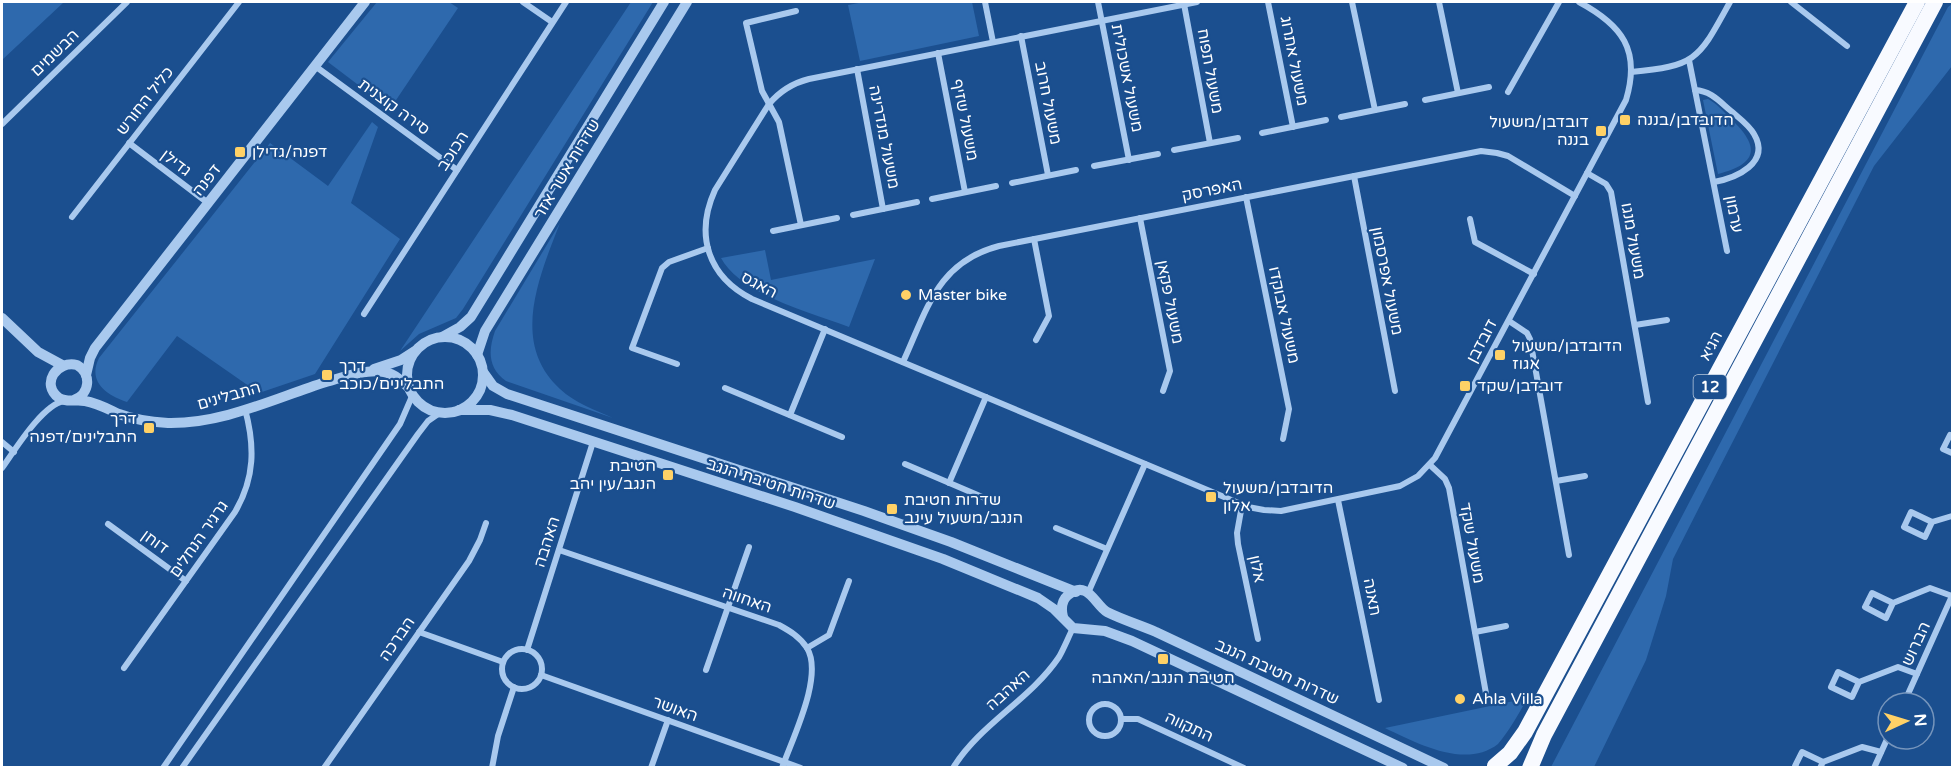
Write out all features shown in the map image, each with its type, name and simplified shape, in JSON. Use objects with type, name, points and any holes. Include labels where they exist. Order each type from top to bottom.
[{"type":"highway","name":"הגיא","points":[[1492,767],[1514,748],[1525,732],[1915,2]]},
{"type":"highway","name":"12","points":[[1530,768],[1549,724],[1935,2]]},
{"type":"highway","points":[[1922,27],[1941,2]]},
{"type":"highway","name":"12","points":[[1492,767],[1507,765],[1516,768]]},
{"type":"street","name":"הבשמים","points":[[2,124],[127,2]]},
{"type":"street","name":"כליל החורש","points":[[72,217],[239,2]]},
{"type":"street","name":"דפנה","points":[[87,380],[90,358],[95,348],[365,2]]},
{"type":"street","points":[[523,2],[552,22]]},
{"type":"street","name":"הכוכב","points":[[364,314],[566,2]]},
{"type":"street","name":"שדרות אשר אזר","points":[[442,337],[463,325],[471,317],[664,2]]},
{"type":"street","name":"שדרות אשר אזר","points":[[477,355],[485,331],[687,2]]},
{"type":"street","points":[[985,2],[993,42]]},
{"type":"street","name":"משעול אשכולית","points":[[1098,2],[1129,160]]},
{"type":"street","name":"האגס","points":[[1145,464],[741,293],[722,277],[715,266],[708,248],[705,230],[709,203],[715,190],[769,105],[783,90],[800,82],[1197,2]]},
{"type":"street","name":"משעול אתרוג","points":[[1268,2],[1293,127]]},
{"type":"street","points":[[1352,2],[1375,110]]},
{"type":"street","points":[[1439,2],[1458,93]]},
{"type":"street","points":[[1508,92],[1559,2]]},
{"type":"street","name":"דובדבן","points":[[1145,464],[1242,505],[1258,510],[1281,511],[1400,486],[1418,476],[1430,465],[1626,100],[1631,72],[1629,54],[1620,34],[1605,17],[1579,2]]},
{"type":"street","points":[[1631,72],[1671,67],[1689,60],[1706,45],[1730,2]]},
{"type":"street","points":[[1791,2],[1847,46]]},
{"type":"street","name":"משעול תפוח","points":[[1184,4],[1210,143]]},
{"type":"street","points":[[796,11],[746,23],[762,91],[779,122],[801,225]]},
{"type":"street","name":"משעול חרוב","points":[[1021,36],[1048,176]]},
{"type":"street","name":"משעול שזיף","points":[[938,53],[965,192]]},
{"type":"street","name":"ערמון","points":[[1689,60],[1727,251]]},
{"type":"street","name":"סירה קוצנית","points":[[315,66],[457,170]]},
{"type":"street","name":"משעול מנדרינה","points":[[857,69],[883,209]]},
{"type":"street","points":[[1425,100],[1489,87]]},
{"type":"street","name":"ערמון","points":[[1695,90],[1711,93],[1746,124],[1758,141],[1757,157],[1748,169],[1714,182]]},
{"type":"street","points":[[1341,117],[1406,104]]},
{"type":"street","name":"משעול אתרוג","points":[[1262,133],[1326,120]]},
{"type":"street","points":[[1174,150],[1238,138]]},
{"type":"street","name":"גדילן","points":[[129,143],[208,203]]},
{"type":"street","name":"האפרסק","points":[[903,362],[938,289],[953,269],[966,259],[981,252],[1034,239],[1470,153],[1492,152],[1513,159],[1575,196]]},
{"type":"street","points":[[1094,166],[1158,154]]},
{"type":"street","points":[[1012,183],[1076,170]]},
{"type":"street","name":"משעול מנגו","points":[[1587,173],[1606,184],[1611,192],[1648,402]]},
{"type":"street","name":"משעול אפרסמון","points":[[1354,176],[1395,391]]},
{"type":"street","points":[[932,199],[996,186]]},
{"type":"street","name":"משעול אבוקדו","points":[[1246,197],[1289,409],[1283,439]]},
{"type":"street","name":"משעול מנדרינה","points":[[853,215],[917,202]]},
{"type":"street","points":[[773,231],[837,218]]},
{"type":"street","name":"משעול פקאן","points":[[1140,218],[1170,371],[1163,391]]},
{"type":"street","points":[[1470,219],[1475,242],[1534,274]]},
{"type":"street","points":[[1034,239],[1048,316],[1036,340]]},
{"type":"street","points":[[677,364],[632,348],[662,268],[669,262],[708,248]]},
{"type":"street","points":[[2,318],[47,358],[81,368],[93,396],[106,408]]},
{"type":"street","points":[[1635,325],[1667,320]]},
{"type":"street","points":[[1509,321],[1527,333],[1530,339],[1569,555]]},
{"type":"street","points":[[790,415],[825,329]]},
{"type":"street","points":[[163,768],[400,423],[411,392],[407,371],[416,350],[430,340],[442,337],[454,338],[465,343],[477,355],[483,372],[482,384],[477,395],[459,410],[441,412],[425,407],[411,392]]},
{"type":"street","name":"דפנה","points":[[67,364],[84,357],[95,348]]},
{"type":"street","points":[[36,350],[46,366],[51,384],[59,398],[71,401]]},
{"type":"street","name":"התבלינים","points":[[71,401],[88,402],[129,417],[167,423],[203,421],[396,363],[416,350]]},
{"type":"street","points":[[44,413],[51,397],[54,372],[67,364]]},
{"type":"street","name":"שדרות חטיבת הנגב","points":[[483,372],[493,386],[507,394],[843,504],[951,542],[1076,592]]},
{"type":"street","name":"התבלינים","points":[[360,374],[388,373],[400,379],[411,392]]},
{"type":"street","points":[[2,468],[44,413],[55,404],[71,401],[83,394],[87,380]]},
{"type":"street","points":[[725,388],[842,437]]},
{"type":"street","points":[[949,483],[986,397]]},
{"type":"street","name":"גרגיר הנחלים","points":[[124,669],[235,512],[247,490],[252,470],[252,450],[245,409]]},
{"type":"street","name":"שדרות חטיבת הנגב","points":[[459,410],[480,409],[501,412],[805,511],[943,559],[1038,598],[1051,605],[1063,618]]},
{"type":"street","points":[[182,768],[418,434],[428,421],[441,412]]},
{"type":"street","points":[[1953,436],[1950,435],[1943,449],[1953,453]]},
{"type":"street","points":[[2,442],[14,452]]},
{"type":"street","name":"האהבה","points":[[527,650],[593,442]]},
{"type":"street","points":[[905,464],[994,502]]},
{"type":"street","points":[[1088,593],[1145,464]]},
{"type":"street","name":"משעול שקד","points":[[1430,465],[1445,479],[1449,488],[1487,699]]},
{"type":"street","points":[[1556,481],[1585,476]]},
{"type":"street","name":"תאנה","points":[[1338,500],[1379,700]]},
{"type":"street","name":"אלון","points":[[1242,505],[1237,533],[1238,543],[1258,639]]},
{"type":"street","points":[[1932,522],[1925,537],[1904,527],[1911,512],[1932,522],[1953,516]]},
{"type":"street","name":"הברכה","points":[[324,768],[468,561],[480,540],[486,523]]},
{"type":"street","name":"דוחן","points":[[108,524],[186,581]]},
{"type":"street","points":[[1056,528],[1107,549]]},
{"type":"street","points":[[706,670],[749,547]]},
{"type":"street","name":"האחווה","points":[[559,550],[779,625],[796,634],[807,648]]},
{"type":"street","points":[[783,765],[812,677],[812,661],[807,648],[829,635],[849,581]]},
{"type":"street","points":[[1893,603],[1872,593],[1865,607],[1886,618],[1893,603],[1930,588],[1953,596]]},
{"type":"street","points":[[1076,592],[1088,593],[1098,603],[1098,618],[1093,625],[1085,629],[1073,628],[1063,618],[1061,609],[1064,600],[1076,592]]},
{"type":"street","name":"הברוש","points":[[1909,691],[1953,596]]},
{"type":"street","name":"שדרות חטיבת הנגב","points":[[1098,603],[1107,612],[1156,632],[1444,768]]},
{"type":"street","points":[[1475,632],[1506,626]]},
{"type":"street","name":"האהבה","points":[[953,768],[962,753],[980,734],[1048,671],[1059,656],[1073,628]]},
{"type":"street","name":"שדרות חטיבת הנגב","points":[[1085,629],[1109,632],[1136,642],[1403,768]]},
{"type":"street","points":[[419,632],[503,662]]},
{"type":"street","points":[[527,650],[540,660],[541,675],[531,687],[524,689],[514,687],[504,678],[503,662],[513,651],[527,650]]},
{"type":"street","points":[[1858,682],[1852,697],[1831,687],[1838,672],[1858,682],[1898,667],[1917,674]]},
{"type":"street","name":"האושר","points":[[541,675],[668,720],[783,765],[801,768]]},
{"type":"street","points":[[492,768],[498,736],[514,687]]},
{"type":"street","points":[[1103,704],[1115,708],[1121,719],[1117,731],[1106,736],[1094,733],[1088,721],[1092,710],[1103,704]]},
{"type":"street","name":"התקווה","points":[[1121,719],[1138,719],[1244,768]]},
{"type":"street","points":[[651,768],[668,720]]},
{"type":"street","points":[[1797,768],[1795,766],[1802,752],[1822,765],[1862,747],[1881,752],[1874,768]]},
{"type":"shaded area","points":[[2,2],[64,2],[2,60]]},
{"type":"shaded area","points":[[377,2],[449,2],[458,8],[390,109],[328,62]]},
{"type":"shaded area","points":[[631,2],[653,2],[463,309],[456,318],[419,334],[400,351]]},
{"type":"shaded area","points":[[864,2],[972,2],[979,36],[860,61],[848,5]]},
{"type":"shaded area","points":[[1952,4],[1952,66],[1874,166],[1708,490],[1673,559],[1666,596],[1646,660],[1594,767],[1551,767],[1948,7]]},
{"type":"shaded area","points":[[1708,99],[1739,127],[1750,144],[1751,152],[1742,164],[1718,174],[1703,100]]},
{"type":"shaded area","points":[[372,122],[378,127],[351,203],[400,239],[315,374],[259,393],[177,336],[127,402],[112,396],[101,386],[96,374],[99,358],[270,143],[328,186]]},
{"type":"shaded area","points":[[560,223],[544,265],[533,309],[532,330],[536,351],[545,371],[560,389],[579,402],[613,418],[506,381],[496,371],[491,359],[491,345],[495,331]]},
{"type":"shaded area","points":[[765,250],[771,280],[875,259],[849,327],[760,292],[731,271],[721,258]]},
{"type":"shaded area","points":[[1528,698],[1498,744],[1485,751],[1471,754],[1457,754],[1427,747],[1385,728]]},
{"type":"place","name":"הדובדבן/בננה","points":[[1625,120]]},
{"type":"place","name":"דובדבן/משעול בננה","points":[[1601,131]]},
{"type":"place","name":"דפנה/גדילן","points":[[240,152]]},
{"type":"place","name":"Master bike","points":[[906,295]]},
{"type":"place","name":"הדובדבן/משעול אגוז","points":[[1500,355]]},
{"type":"place","name":"דרך התבלינים/כוכב","points":[[327,375]]},
{"type":"place","name":"דובדבן/שקד","points":[[1465,386]]},
{"type":"place","name":"דרך התבלינים/דפנה","points":[[149,428]]},
{"type":"place","name":"חטיבת הנגב/עין יהב","points":[[668,475]]},
{"type":"place","name":"הדובדבן/משעול אלון","points":[[1211,497]]},
{"type":"place","name":"שדרות חטיבת הנגב/משעול עינב","points":[[892,509]]},
{"type":"place","name":"חטיבת הנגב/האהבה","points":[[1163,659]]},
{"type":"place","name":"Ahla Villa","points":[[1460,699]]}]
